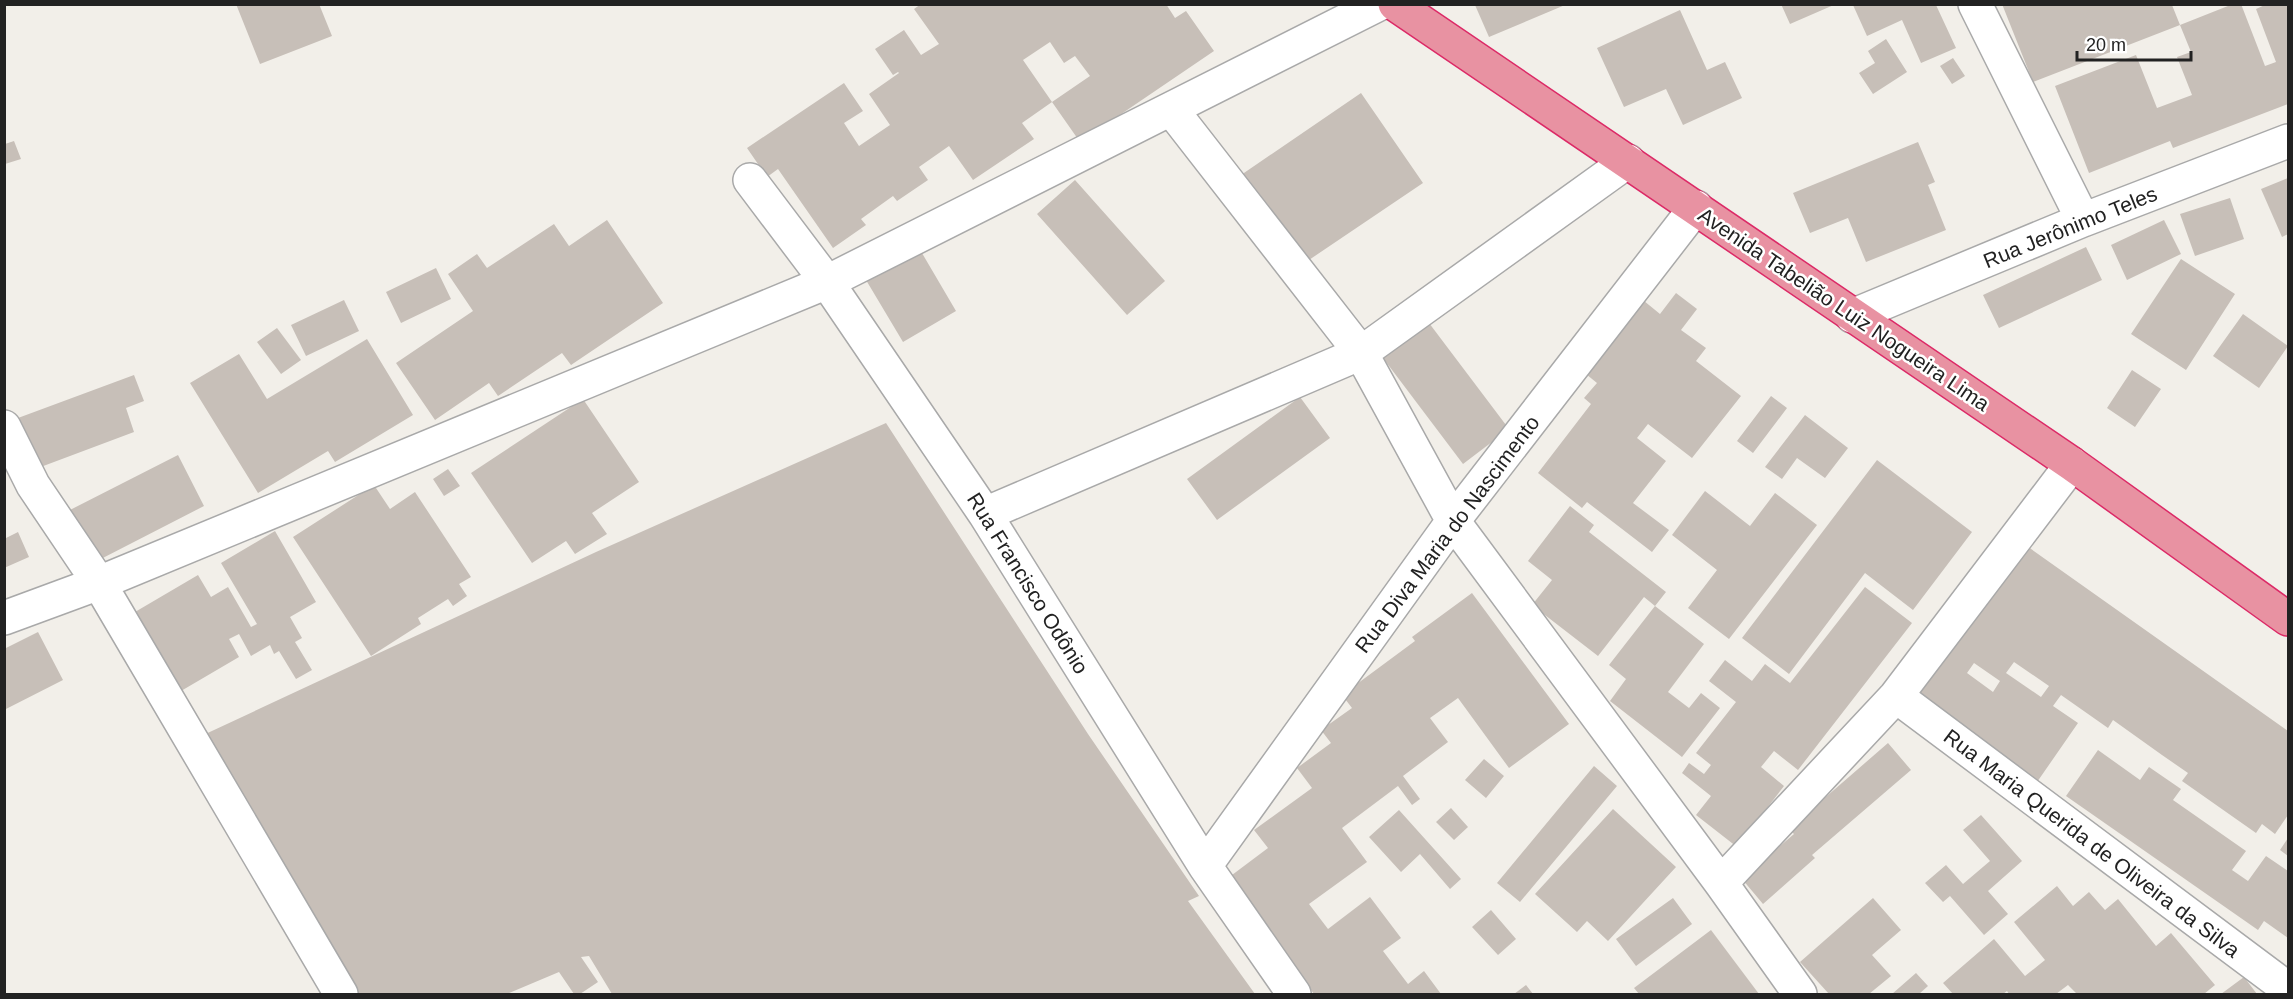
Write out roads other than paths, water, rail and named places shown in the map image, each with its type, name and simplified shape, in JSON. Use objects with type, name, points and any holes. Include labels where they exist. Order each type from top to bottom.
[{"type":"highway","name":"Avenida Tabelião Luiz Nogueira Lima","points":[[1395,4],[2072,464],[2289,619]]},
{"type":"street","points":[[4,618],[99,583],[827,282],[1379,4]]},
{"type":"street","points":[[1975,4],[2083,220]]},
{"type":"street","points":[[1171,109],[1361,353],[1453,521],[1721,883],[1800,994]]},
{"type":"street","name":"Rua Jerônimo Teles","points":[[1852,316],[2083,220],[2289,141]]},
{"type":"street","points":[[985,514],[1361,353],[1628,161]]},
{"type":"street","name":"Rua Francisco Odônio","points":[[750,180],[827,282],[985,514],[1205,866],[1294,994]]},
{"type":"street","name":"Rua Diva Maria do Nascimento","points":[[1205,866],[1453,521],[1696,207]]},
{"type":"street","points":[[4,427],[33,485],[99,583],[341,994]]},
{"type":"street","points":[[1721,883],[1896,696],[2072,464]]},
{"type":"street","name":"Rua Maria Querida de Oliveira da Silva","points":[[1896,696],[2289,989]]}]
